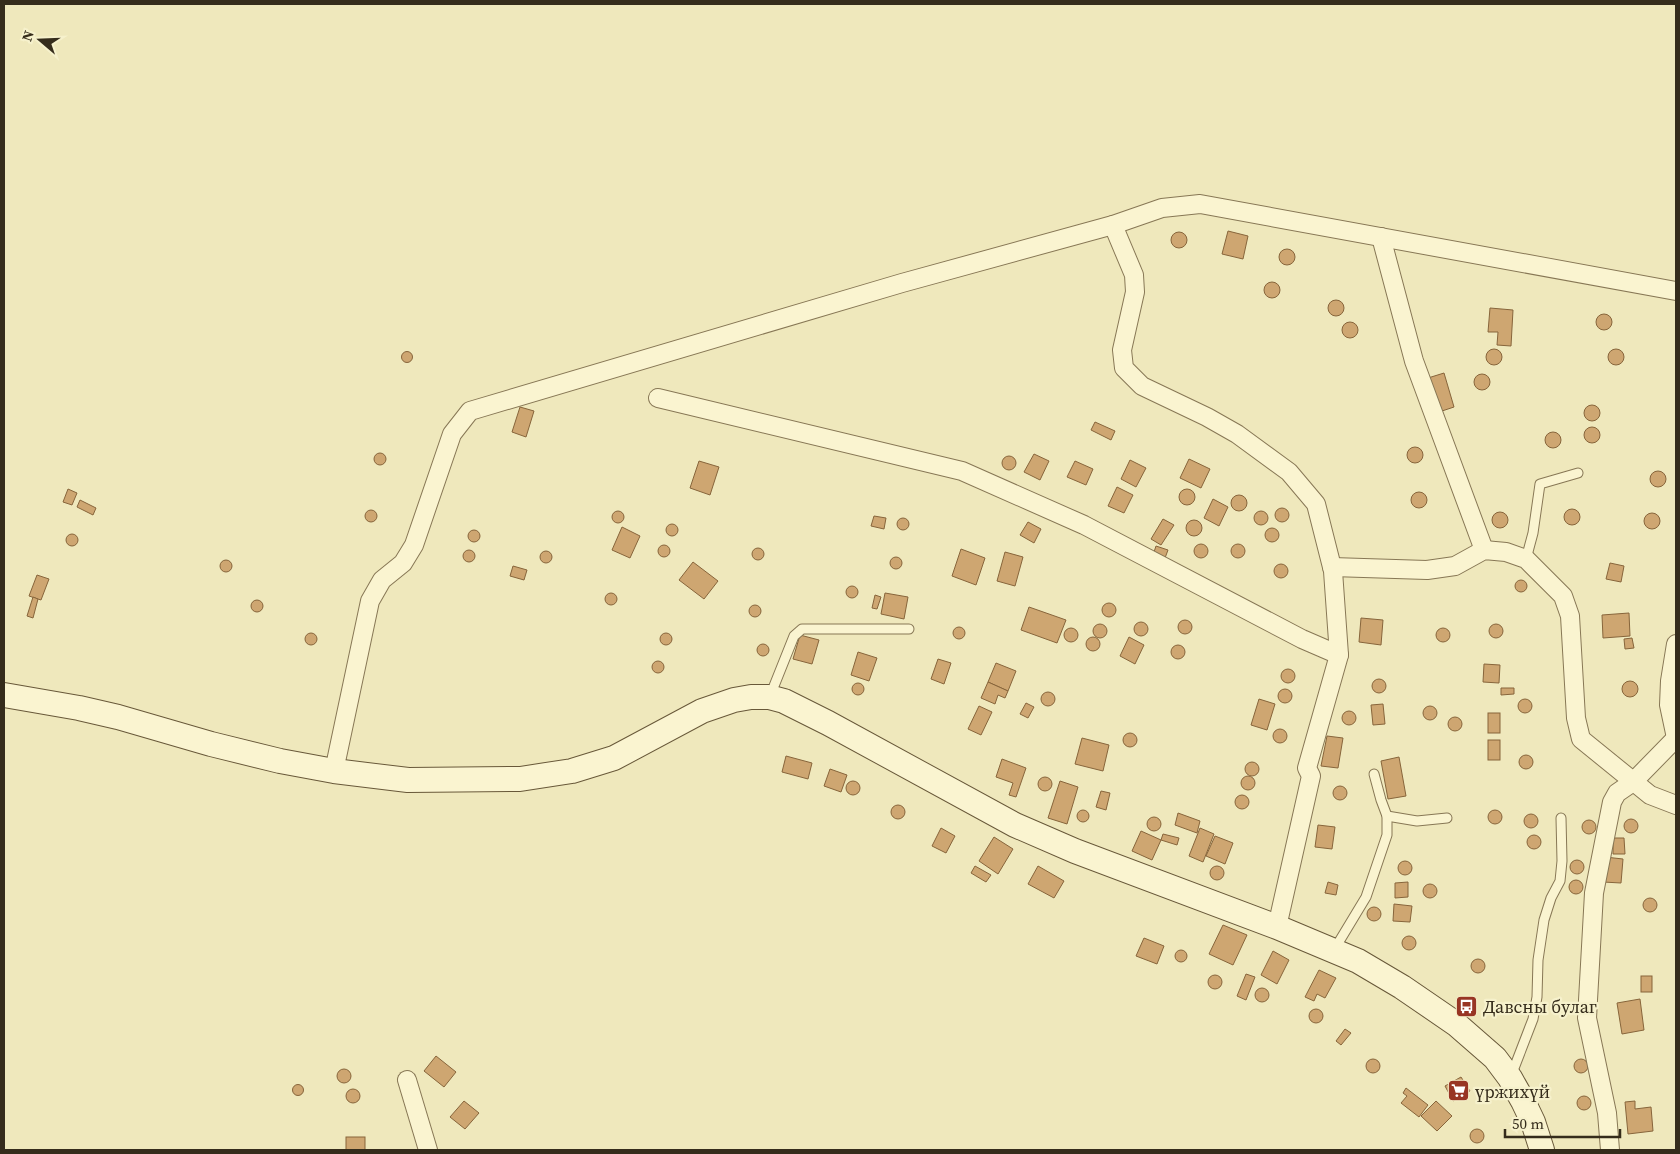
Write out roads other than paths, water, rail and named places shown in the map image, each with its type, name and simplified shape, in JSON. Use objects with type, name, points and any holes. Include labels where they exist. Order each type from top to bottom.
[{"type":"street","points":[[334,771],[370,601],[382,580],[403,563],[414,545],[452,434],[470,411],[902,283],[1113,224],[1162,208],[1200,204],[1676,291]]},
{"type":"street","points":[[1113,224],[1134,275],[1135,292],[1122,350],[1124,368],[1142,386],[1207,417],[1237,434],[1289,472],[1316,504],[1332,567],[1339,655],[1307,768],[1311,776],[1277,927]]},
{"type":"street","points":[[1381,237],[1414,361],[1484,550]]},
{"type":"street","points":[[658,398],[962,471],[1084,526],[1302,638],[1339,655]]},
{"type":"street","points":[[1332,567],[1427,570],[1455,566],[1484,550],[1506,552],[1526,559],[1563,596],[1570,616],[1576,718],[1581,738],[1650,795],[1676,804]]},
{"type":"street","points":[[1610,1150],[1606,1113],[1587,1018],[1594,892],[1612,802],[1617,793],[1633,782],[1676,738],[1670,705],[1670,680],[1676,644]]},
{"type":"street","points":[[4,695],[110,716],[280,761],[334,771],[408,780],[485,780],[548,776],[593,766],[614,758],[702,711],[717,705],[751,697],[769,697],[784,701],[821,719],[1015,825],[1074,852],[1277,927],[1333,950],[1382,974],[1456,1024],[1495,1058],[1510,1078],[1533,1122],[1542,1150]]},
{"type":"street","points":[[407,1080],[428,1150]]},
{"type":"lane","points":[[1526,559],[1533,533],[1540,484],[1578,472]]},
{"type":"lane","points":[[769,697],[794,636],[802,628],[909,629]]},
{"type":"lane","points":[[1333,950],[1366,897],[1387,836],[1388,816],[1381,800],[1374,774]]},
{"type":"lane","points":[[1388,816],[1417,820],[1447,818]]},
{"type":"lane","points":[[1510,1078],[1533,1019],[1537,997],[1538,960],[1544,920],[1551,898],[1560,881],[1562,861],[1561,818]]},
{"type":"place","name":"Давсны булаг","points":[[1467,1006]]},
{"type":"place","name":"үржихүй","points":[[1459,1091]]}]
